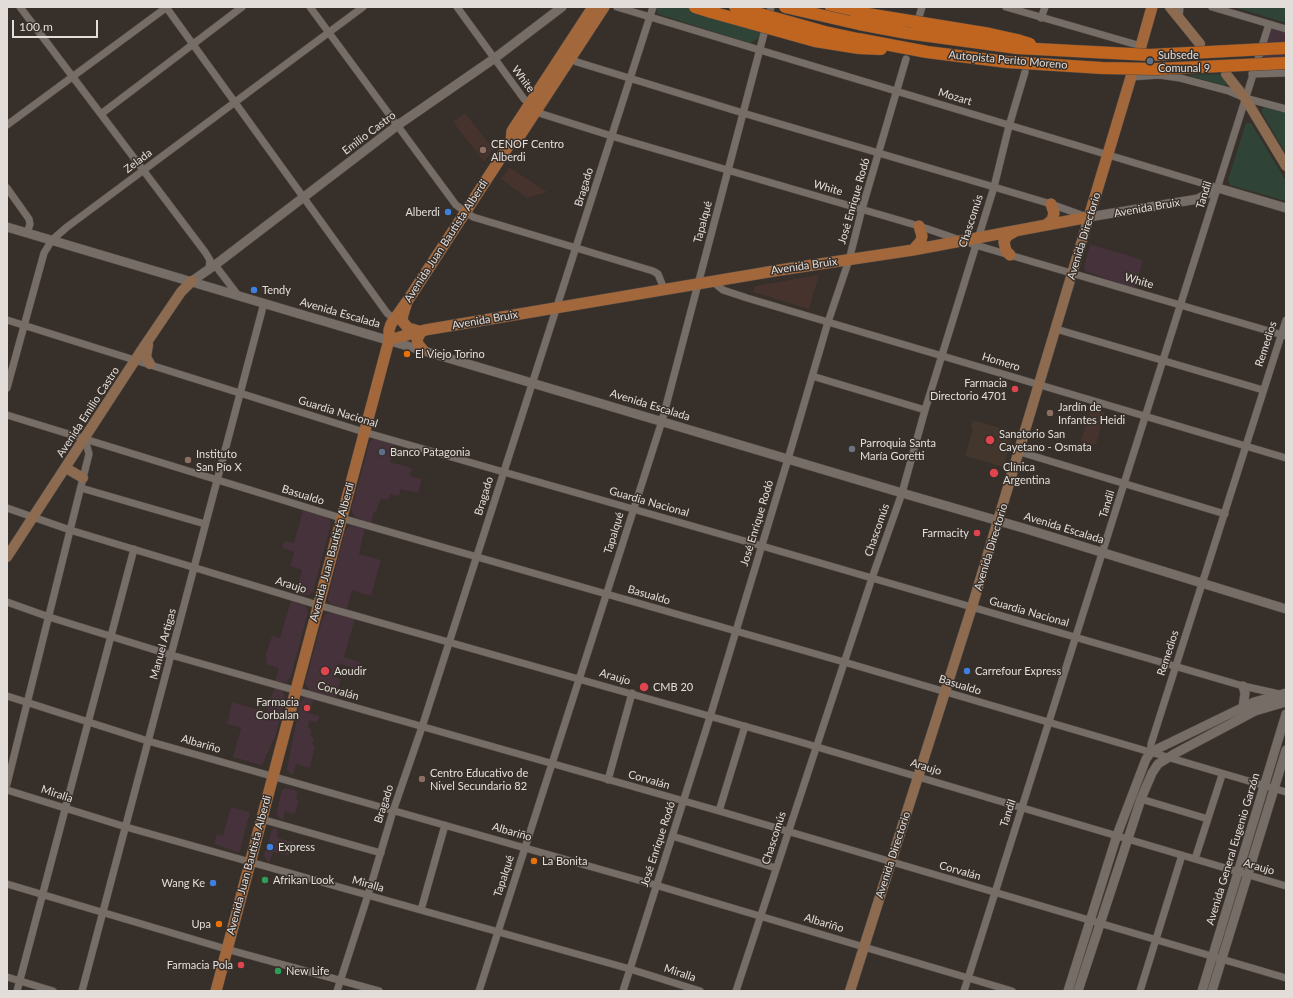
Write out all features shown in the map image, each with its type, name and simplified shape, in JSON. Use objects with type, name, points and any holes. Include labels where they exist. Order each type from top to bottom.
[{"type":"highway","points":[[695,7],[765,28],[833,45],[927,52]]},
{"type":"highway","name":"Autopista Perito Moreno","points":[[735,7],[825,32],[927,52],[1007,62],[1102,68],[1157,69],[1286,63]]},
{"type":"highway","name":"Autopista Perito Moreno","points":[[785,7],[907,33],[1017,48],[1150,55],[1286,48]]},
{"type":"highway","points":[[831,7],[990,34],[1047,49]]},
{"type":"main road","name":"Avenida Juan Bautista Alberdi","points":[[533,107],[593,7]]},
{"type":"main road","name":"Avenida Juan Bautista Alberdi","points":[[216,991],[364,432],[388,340],[389,330],[394,319],[408,300],[511,142],[512,131],[571,59],[604,7]]},
{"type":"main road","points":[[1141,46],[1152,7]]},
{"type":"main road","points":[[1170,7],[1200,44]]},
{"type":"main road","points":[[1226,74],[1245,98],[1286,166]]},
{"type":"main road","name":"Avenida Directorio","points":[[850,991],[1020,452],[1131,77]]},
{"type":"main road","points":[[1047,224],[1052,220],[1054,213],[1051,204]]},
{"type":"main road","name":"Avenida Bruix","points":[[388,340],[422,330],[698,283],[964,241],[976,242],[1047,224],[1089,217]]},
{"type":"main road","points":[[913,250],[921,241],[922,236],[918,226]]},
{"type":"main road","points":[[1010,255],[1006,251],[1004,242],[1007,236],[1016,231]]},
{"type":"main road","name":"Avenida Emilio Castro","points":[[7,557],[181,292],[192,281]]},
{"type":"main road","points":[[408,300],[403,314],[403,322],[408,328],[422,330],[419,335],[418,344],[424,350]]},
{"type":"main road","points":[[150,364],[147,360],[146,353],[151,337]]},
{"type":"main road","points":[[66,468],[82,483]]},
{"type":"street","points":[[20,7],[205,252],[212,267],[237,294]]},
{"type":"street","points":[[7,125],[167,7],[387,313],[394,319]]},
{"type":"street","points":[[101,114],[242,7]]},
{"type":"street","points":[[310,7],[456,205],[473,217],[653,271],[658,274],[664,289]]},
{"type":"street","name":"Zelada","points":[[7,388],[44,253],[52,240],[66,227],[363,7]]},
{"type":"street","name":"White","points":[[457,7],[524,100],[542,114],[964,241]]},
{"type":"street","name":"Emilio Castro","points":[[192,281],[398,125],[494,58],[562,7]]},
{"type":"street","name":"Mozart","points":[[617,7],[1286,208]]},
{"type":"street","name":"Bragado","points":[[337,991],[393,811],[477,557],[653,7]]},
{"type":"street","name":"Tapalqué","points":[[479,991],[662,421],[771,7]]},
{"type":"street","points":[[918,20],[922,7]]},
{"type":"street","points":[[1006,7],[1141,46]]},
{"type":"street","points":[[1041,18],[1045,7]]},
{"type":"street","points":[[1179,18],[1180,7]]},
{"type":"street","points":[[1212,7],[1286,29]]},
{"type":"street","name":"Tandil","points":[[964,991],[1269,24]]},
{"type":"street","points":[[571,59],[743,113],[994,186],[1089,217]]},
{"type":"street","name":"José Enrique Rodó","points":[[623,991],[710,716],[828,322],[849,260],[906,59]]},
{"type":"street","name":"Chascomús","points":[[736,991],[872,578],[902,493],[925,410],[994,186],[1009,126],[1026,72]]},
{"type":"street","points":[[1252,74],[1286,74]]},
{"type":"street","points":[[1131,77],[1159,75],[1180,78],[1229,91],[1245,98],[1286,109]]},
{"type":"street","points":[[7,188],[29,219],[27,233]]},
{"type":"street","name":"Avenida Bruix","points":[[1089,217],[1198,199],[1218,188]]},
{"type":"street","name":"Avenida Escalada","points":[[7,227],[998,521],[1286,609]]},
{"type":"street","name":"White","points":[[976,242],[1010,255],[1072,274],[1284,336]]},
{"type":"street","name":"Homero","points":[[712,281],[723,290],[1040,386],[1286,458]]},
{"type":"street","name":"Manuel Artigas","points":[[82,991],[264,303]]},
{"type":"street","name":"Guardia Nacional","points":[[7,320],[364,432],[1176,667],[1285,697]]},
{"type":"street","name":"Remedios","points":[[1068,991],[1117,835],[1146,760],[1151,752],[1151,744],[1203,584],[1263,390],[1284,336],[1286,320]]},
{"type":"street","points":[[1056,329],[1263,390]]},
{"type":"street","points":[[812,376],[925,410]]},
{"type":"street","name":"Basualdo","points":[[7,414],[341,518],[844,662],[1286,792]]},
{"type":"street","points":[[7,784],[26,702],[89,454],[85,439]]},
{"type":"street","points":[[1020,452],[1224,514]]},
{"type":"street","points":[[82,483],[206,524]]},
{"type":"street","name":"Araujo","points":[[7,508],[34,516],[70,530],[318,605],[816,746],[1286,886]]},
{"type":"street","points":[[17,991],[134,549]]},
{"type":"street","name":"Corvalán","points":[[7,602],[48,617],[171,655],[719,811],[1286,978]]},
{"type":"street","points":[[1243,686],[1245,694],[1243,707]]},
{"type":"street","points":[[608,780],[632,693]]},
{"type":"street","name":"Albariño","points":[[7,696],[148,741],[525,847],[760,915],[1012,991]]},
{"type":"street","points":[[1151,752],[1262,699],[1285,697]]},
{"type":"street","points":[[1078,991],[1127,838],[1141,799],[1152,773],[1158,764],[1255,711],[1285,697]]},
{"type":"street","name":"Avenida General Eugenio Garzón","points":[[1243,873],[1264,786],[1286,714]]},
{"type":"street","points":[[719,811],[744,726]]},
{"type":"street","name":"Avenida General Eugenio Garzón","points":[[1202,991],[1217,958],[1243,873],[1274,789],[1286,750]]},
{"type":"street","points":[[1195,859],[1222,774]]},
{"type":"street","name":"Miralla","points":[[7,790],[126,827],[630,969],[700,991]]},
{"type":"street","points":[[1141,799],[1208,820]]},
{"type":"street","points":[[261,819],[381,853]]},
{"type":"street","points":[[421,910],[445,825]]},
{"type":"street","points":[[672,836],[776,868]]},
{"type":"street","points":[[1140,991],[1182,855]]},
{"type":"street","points":[[7,884],[226,949],[379,991]]},
{"type":"street","name":"Avenida General Eugenio Garzón","points":[[1212,991],[1217,958]]},
{"type":"street","points":[[7,977],[54,991]]},
{"type":"shaded area","points":[[1272,29],[1286,32],[1286,66],[1259,67],[1270,32]]},
{"type":"shaded area","points":[[465,113],[493,149],[484,162],[453,122]]},
{"type":"shaded area","points":[[509,167],[547,192],[527,198],[501,179]]},
{"type":"shaded area","points":[[1090,244],[1143,260],[1135,289],[1085,271],[1084,267]]},
{"type":"shaded area","points":[[819,275],[809,309],[753,292],[755,286]]},
{"type":"shaded area","points":[[1091,408],[1105,412],[1096,445],[1081,441]]},
{"type":"shaded area","name":"Sanatorio San Cayetano - Osmata","points":[[973,420],[1014,432],[1003,467],[965,456],[973,428],[971,427]]},
{"type":"shaded area","points":[[376,439],[395,444],[390,462],[412,468],[410,476],[422,479],[418,493],[401,489],[399,496],[390,494],[388,500],[381,499],[376,512],[374,512],[371,523],[355,517],[351,510],[369,444],[371,440]]},
{"type":"shaded area","points":[[303,510],[324,516],[330,520],[331,524],[313,592],[308,596],[295,593],[302,570],[290,566],[294,552],[282,548],[284,541],[294,543]]},
{"type":"shaded area","points":[[353,525],[365,528],[359,554],[381,560],[371,596],[352,590],[347,609],[331,604],[328,601],[328,597],[345,531],[348,527]]},
{"type":"shaded area","points":[[291,601],[304,605],[308,613],[291,676],[287,682],[281,682],[275,681],[279,668],[266,664],[267,658],[265,657],[272,636],[280,638]]},
{"type":"shaded area","points":[[332,612],[355,619],[344,657],[360,662],[357,669],[338,663],[335,677],[341,679],[336,698],[309,690],[305,684],[322,620],[325,614]]},
{"type":"shaded area","points":[[274,688],[283,691],[285,699],[275,737],[263,763],[260,765],[233,757],[241,728],[227,724],[232,702],[267,712]]},
{"type":"shaded area","points":[[305,697],[314,699],[309,713],[320,716],[317,723],[310,721],[308,728],[312,729],[310,736],[314,738],[312,744],[315,746],[310,768],[296,764],[293,774],[290,774],[287,769],[300,702]]},
{"type":"shaded area","points":[[285,788],[298,791],[296,799],[299,800],[295,814],[285,812],[283,820],[276,814],[282,790]]},
{"type":"shaded area","points":[[231,807],[250,812],[240,851],[238,852],[214,844],[217,834],[223,835]]},
{"type":"shaded area","points":[[274,828],[278,830],[277,838],[293,842],[289,856],[273,852],[269,864],[264,856],[272,830]]},
{"type":"green space","points":[[657,7],[684,7],[761,31],[759,38],[750,43],[661,15],[657,13]]},
{"type":"green space","points":[[1234,7],[1286,7],[1286,23]]},
{"type":"green space","points":[[1219,74],[1227,83],[1226,86],[1187,75]]},
{"type":"green space","points":[[1265,106],[1286,112],[1286,154],[1262,113],[1262,109]]},
{"type":"green space","points":[[1246,123],[1251,123],[1286,181],[1286,201],[1230,185],[1228,180]]},
{"type":"place","name":"Subsede Comunal 9","points":[[1150,61]]},
{"type":"place","name":"CENOF Centro Alberdi","points":[[483,150]]},
{"type":"place","name":"Alberdi","points":[[448,212]]},
{"type":"place","name":"Tendy","points":[[254,290]]},
{"type":"place","name":"El Viejo Torino","points":[[407,354]]},
{"type":"place","name":"Farmacia Directorio 4701","points":[[1015,389]]},
{"type":"place","name":"Jardín de Infantes Heidi","points":[[1050,413]]},
{"type":"place","name":"Sanatorio San Cayetano - Osmata","points":[[990,440]]},
{"type":"place","name":"Parroquia Santa María Goretti","points":[[852,449]]},
{"type":"place","name":"Banco Patagonia","points":[[382,452]]},
{"type":"place","name":"Instituto San Pío X","points":[[188,460]]},
{"type":"place","name":"Clínica Argentina","points":[[994,473]]},
{"type":"place","name":"Farmacity","points":[[977,533]]},
{"type":"place","name":"Aoudir","points":[[325,671]]},
{"type":"place","name":"Carrefour Express","points":[[967,671]]},
{"type":"place","name":"CMB 20","points":[[644,687]]},
{"type":"place","name":"Farmacia Corbalan","points":[[307,708]]},
{"type":"place","name":"Centro Educativo de Nivel Secundario 82","points":[[422,779]]},
{"type":"place","name":"Express","points":[[270,847]]},
{"type":"place","name":"La Bonita","points":[[534,861]]},
{"type":"place","name":"Afrikan Look","points":[[265,880]]},
{"type":"place","name":"Wang Ke","points":[[213,883]]},
{"type":"place","name":"Upa","points":[[219,924]]},
{"type":"place","name":"Farmacia Pola","points":[[241,965]]},
{"type":"place","name":"New Life","points":[[278,971]]}]
